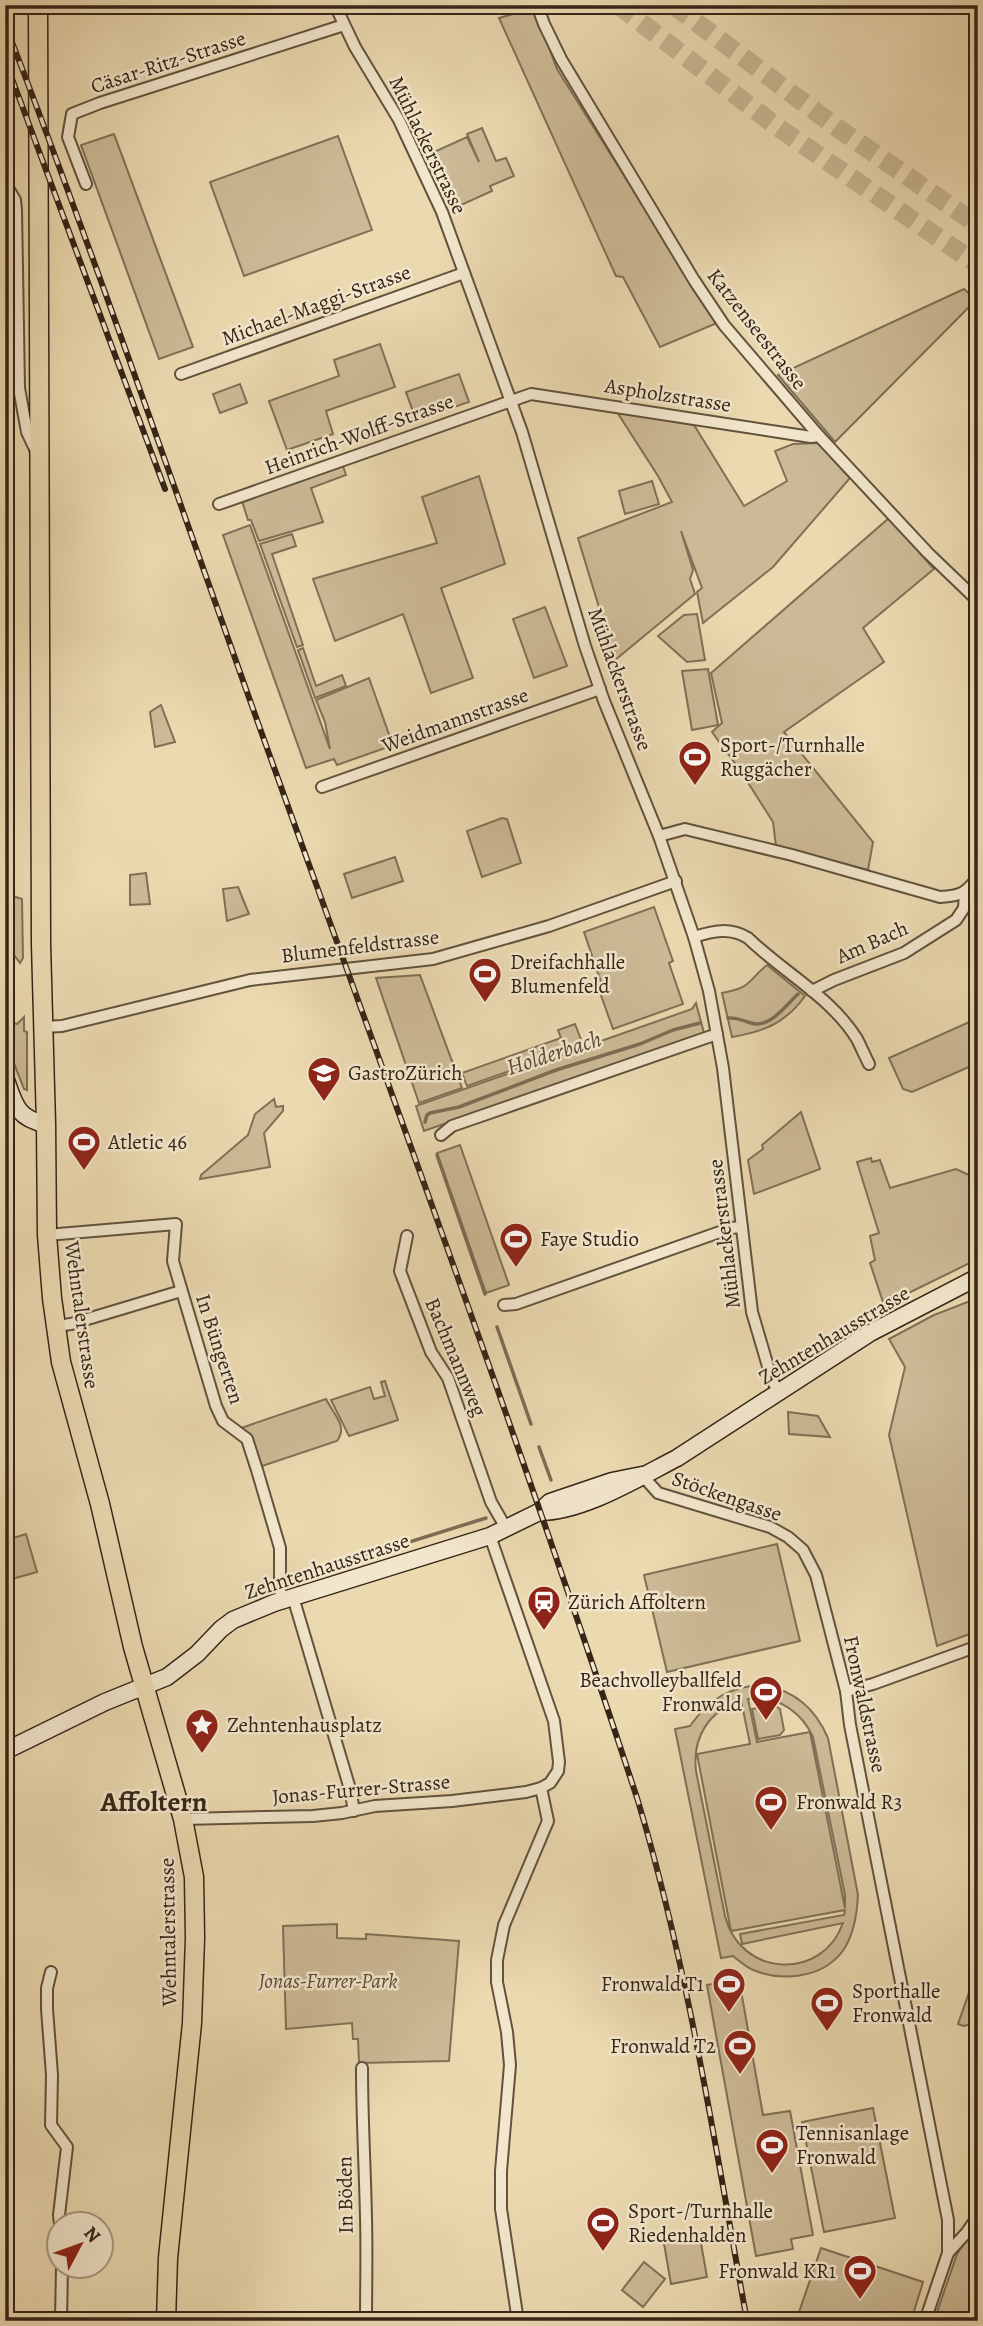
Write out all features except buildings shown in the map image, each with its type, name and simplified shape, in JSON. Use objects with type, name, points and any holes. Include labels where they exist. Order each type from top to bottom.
[{"type":"main road","name":"Wehntalerstrasse","points":[[38,5],[38,453],[47,1235],[61,1362],[100,1504],[143,1687],[183,1819],[194,1877],[195,1977],[168,2258],[166,2321]]},
{"type":"street","name":"Mühlackerstrasse","points":[[335,5],[399,120],[442,212],[511,400],[585,646],[676,881],[694,937],[704,972],[727,1094],[752,1312],[772,1380],[779,1392]]},
{"type":"street","name":"Katzenseestrasse","points":[[537,5],[561,59],[724,325],[819,436],[928,553],[978,601]]},
{"type":"street","name":"Cäsar-Ritz-Strasse","points":[[86,184],[68,137],[72,114],[344,25]]},
{"type":"street","points":[[5,183],[15,200],[19,388],[27,432],[38,453]]},
{"type":"street","name":"Michael-Maggi-Strasse","points":[[181,374],[464,273]]},
{"type":"street","name":"Aspholzstrasse","points":[[511,400],[531,394],[811,437],[819,436]]},
{"type":"street","name":"Heinrich-Wolff-Strasse","points":[[219,504],[511,400]]},
{"type":"street","name":"Weidmannstrasse","points":[[322,788],[600,689]]},
{"type":"street","points":[[659,836],[685,829],[792,855],[940,897],[954,897],[965,892],[978,877]]},
{"type":"street","name":"Blumenfeldstrasse","points":[[43,1027],[62,1026],[250,980],[433,959],[548,926],[676,881]]},
{"type":"street","name":"Am Bach","points":[[812,991],[904,953],[956,920],[964,908],[965,892]]},
{"type":"street","points":[[694,937],[716,931],[741,934],[812,991],[840,1018],[856,1039],[869,1064]]},
{"type":"street","points":[[441,1135],[452,1126],[717,1034]]},
{"type":"street","points":[[5,1077],[19,1111],[33,1121],[46,1124]]},
{"type":"street","name":"In Büngerten","points":[[47,1235],[176,1224],[173,1261],[181,1291],[216,1406],[223,1421],[247,1439],[280,1548],[280,1591],[288,1599]]},
{"type":"street","points":[[504,1306],[731,1228],[742,1227]]},
{"type":"street","name":"Bachmannweg","points":[[407,1236],[400,1271],[431,1352],[448,1378],[491,1502],[506,1528]]},
{"type":"street","name":"Zehntenhausstrasse","points":[[5,1751],[95,1706],[167,1676],[184,1665],[233,1620],[288,1599],[490,1536],[539,1512],[554,1512],[615,1492],[677,1458],[885,1324],[978,1277]]},
{"type":"street","points":[[56,1326],[71,1324],[181,1291]]},
{"type":"street","name":"Stöckengasse","points":[[642,1475],[658,1493],[770,1527],[803,1550]]},
{"type":"street","points":[[490,1536],[557,1736],[558,1771],[550,1783],[541,1788],[548,1821],[504,1925],[497,1960],[497,1982],[507,2032],[510,2065],[501,2171],[501,2209],[518,2321]]},
{"type":"street","name":"Fronwaldstrasse","points":[[803,1550],[817,1575],[845,1691],[948,2220],[948,2253],[925,2321]]},
{"type":"street","points":[[288,1599],[350,1789],[354,1811]]},
{"type":"street","points":[[845,1691],[873,1684],[978,1646]]},
{"type":"street","name":"Jonas-Furrer-Strasse","points":[[183,1819],[313,1816],[375,1806],[452,1801],[541,1788]]},
{"type":"street","points":[[51,1972],[47,1988],[47,2009],[52,2075],[51,2125],[67,2147],[60,2210]]},
{"type":"street","name":"In Böden","points":[[362,2068],[366,2321]]},
{"type":"street","points":[[948,2253],[978,2216]]},
{"type":"street","points":[[61,2321],[62,2280]]},
{"type":"green space","points":[[534,8],[557,69],[717,323],[660,347],[623,277],[616,276],[499,18]]},
{"type":"green space","points":[[482,128],[496,161],[506,158],[514,176],[490,186],[492,191],[459,206],[434,152],[467,137],[479,162],[467,134]]},
{"type":"green space","points":[[114,134],[193,347],[159,359],[81,145]]},
{"type":"green space","points":[[338,136],[372,230],[244,276],[210,182]]},
{"type":"green space","points":[[964,289],[976,300],[835,442],[778,375]]},
{"type":"green space","points":[[380,344],[395,387],[326,411],[333,434],[287,450],[269,401],[339,376],[334,360]]},
{"type":"green space","points":[[459,374],[469,402],[416,420],[406,392]]},
{"type":"green space","points":[[240,384],[247,403],[220,413],[213,394]]},
{"type":"green space","points":[[617,412],[694,425],[744,506],[787,481],[775,451],[793,444],[818,443],[850,478],[773,567],[703,623],[697,592],[702,588],[681,531],[693,570],[690,579],[695,594],[615,660],[578,538],[672,502]]},
{"type":"green space","points":[[343,466],[346,475],[311,488],[323,522],[259,541],[251,520],[248,520],[242,501],[244,499]]},
{"type":"green space","points":[[479,476],[505,564],[441,588],[473,678],[431,693],[403,614],[335,641],[313,579],[437,543],[422,497]]},
{"type":"green space","points":[[652,481],[659,504],[625,514],[619,491]]},
{"type":"green space","points":[[889,518],[934,569],[863,628],[884,662],[784,732],[873,842],[868,870],[776,846],[773,822],[712,732],[722,723],[711,673]]},
{"type":"green space","points":[[250,525],[330,749],[325,722],[316,700],[369,678],[391,740],[388,747],[337,765],[334,759],[306,768],[223,535]]},
{"type":"green space","points":[[292,534],[296,546],[272,554],[303,645],[297,647],[260,544]]},
{"type":"green space","points":[[545,607],[567,666],[534,678],[513,619]]},
{"type":"green space","points":[[697,614],[705,660],[687,662],[658,636],[684,615]]},
{"type":"green space","points":[[303,648],[316,686],[342,675],[346,686],[315,698],[298,650]]},
{"type":"green space","points":[[708,669],[718,725],[692,730],[682,671]]},
{"type":"green space","points":[[161,705],[175,742],[155,747],[150,712]]},
{"type":"green space","points":[[502,818],[507,819],[521,863],[482,877],[467,831]]},
{"type":"green space","points":[[395,857],[403,881],[352,898],[344,874]]},
{"type":"green space","points":[[146,873],[150,904],[130,905],[130,875]]},
{"type":"green space","points":[[238,887],[249,914],[227,921],[223,889]]},
{"type":"green space","points":[[5,896],[22,899],[23,958],[20,963],[5,943]]},
{"type":"green space","points":[[654,907],[673,961],[669,963],[683,1004],[613,1029],[598,987],[602,985],[584,932]]},
{"type":"green space","points":[[767,965],[805,996],[782,1020],[754,1032],[732,1037],[722,993],[744,986]]},
{"type":"green space","points":[[420,975],[462,1088],[419,1103],[376,978]]},
{"type":"green space","points":[[696,1003],[704,1033],[424,1131],[416,1106],[692,1009]]},
{"type":"green space","points":[[24,1017],[24,1031],[27,1032],[27,1090],[24,1089],[11,1055],[5,1020],[17,1024]]},
{"type":"green space","points":[[978,1018],[978,1063],[912,1092],[903,1089],[889,1058]]},
{"type":"green space","points":[[575,1024],[583,1045],[467,1086],[462,1073],[561,1038],[558,1030]]},
{"type":"green space","points":[[274,1099],[276,1107],[283,1106],[283,1111],[264,1133],[270,1167],[200,1179],[201,1175],[248,1135],[255,1114]]},
{"type":"green space","points":[[801,1112],[820,1169],[754,1194],[748,1160]]},
{"type":"green space","points":[[460,1145],[509,1285],[486,1293],[437,1153]]},
{"type":"green space","points":[[871,1158],[872,1162],[880,1160],[890,1188],[956,1169],[978,1179],[978,1259],[884,1305],[870,1263],[875,1260],[870,1236],[879,1233],[857,1162]]},
{"type":"green space","points":[[970,1301],[978,1302],[978,1631],[937,1646],[889,1435],[905,1367],[889,1339],[934,1315]]},
{"type":"green space","points":[[385,1381],[398,1420],[349,1436],[331,1400],[370,1387],[374,1399],[385,1396],[381,1382]]},
{"type":"green space","points":[[326,1399],[340,1425],[337,1441],[259,1467],[238,1429]]},
{"type":"green space","points":[[788,1412],[818,1416],[830,1437],[789,1434]]},
{"type":"green space","points":[[5,1522],[10,1539],[26,1534],[37,1572],[5,1581]]},
{"type":"green space","points":[[777,1544],[800,1641],[667,1672],[644,1575]]},
{"type":"green space","name":"Fronwald R3","points":[[763,1685],[794,1696],[803,1702],[823,1727],[828,1738],[858,1895],[854,1925],[842,1952],[823,1968],[800,1976],[774,1976],[749,1968],[733,1956],[721,1958],[675,1729],[690,1726],[705,1708],[721,1696]],"holes":[[[763,1698],[789,1708],[803,1721],[808,1728],[813,1737],[845,1895],[845,1908],[810,1732],[757,1742],[748,1699]],[[741,1700],[750,1744],[697,1754],[731,1930],[725,1916],[695,1759],[700,1736],[712,1718]],[[845,1910],[844,1915],[740,1934],[742,1944],[843,1923],[833,1942],[818,1955],[800,1963],[782,1965],[763,1961],[747,1951],[731,1931]]]},
{"type":"green space","name":"Beachvolleyballfeld Fronwald","points":[[774,1705],[780,1709],[784,1730],[780,1735],[758,1739],[752,1709]]},
{"type":"green space","name":"Jonas-Furrer-Park","points":[[337,1924],[337,1938],[366,1939],[366,1934],[459,1941],[449,2061],[359,2063],[358,2039],[353,2039],[352,2023],[286,2029],[283,1926]]},
{"type":"green space","points":[[978,1977],[978,2023],[963,2026],[958,2024],[972,1984]]},
{"type":"green space","name":"Tennisanlage Fronwald","points":[[739,1979],[763,2115],[790,2111],[813,2235],[791,2239],[793,2249],[756,2256],[707,1985]]},
{"type":"green space","points":[[873,2108],[895,2218],[824,2232],[802,2122]]},
{"type":"green space","points":[[978,2222],[978,2321],[934,2321],[957,2254]]},
{"type":"green space","points":[[699,2232],[707,2277],[671,2284],[663,2238]]},
{"type":"green space","name":"Fronwald KR1","points":[[821,2248],[923,2282],[911,2321],[796,2321]]},
{"type":"green space","points":[[644,2262],[665,2279],[643,2307],[622,2290]]},
{"type":"waterway","name":"Holderbach","points":[[728,1018],[765,1023],[798,994]]},
{"type":"waterway","name":"Holderbach","points":[[425,1122],[430,1113],[459,1107],[556,1070],[700,1023]]},
{"type":"waterway","name":"Holderbach","points":[[437,1155],[485,1294]]},
{"type":"waterway","name":"Holderbach","points":[[497,1327],[531,1424]]},
{"type":"waterway","name":"Holderbach","points":[[539,1447],[551,1480]]},
{"type":"waterway","name":"Holderbach","points":[[307,1574],[486,1518]]},
{"type":"tunnel","points":[[618,5],[776,126],[978,265]]},
{"type":"tunnel","points":[[673,5],[839,129],[978,225]]},
{"type":"railway","points":[[5,24],[109,304],[461,1286],[638,1801],[672,1929],[686,1994],[747,2321]]},
{"type":"railway","points":[[5,60],[165,489]]},
{"type":"place","name":"Sport-/Turnhalle Ruggächer","points":[[695,787]]},
{"type":"place","name":"Dreifachhalle Blumenfeld","points":[[485,1004]]},
{"type":"place","name":"GastroZürich","points":[[324,1103]]},
{"type":"place","name":"Atletic 46","points":[[84,1172]]},
{"type":"place","name":"Faye Studio","points":[[516,1269]]},
{"type":"place","name":"Zürich Affoltern","points":[[544,1632]]},
{"type":"place","name":"Beachvolleyballfeld Fronwald","points":[[766,1722]]},
{"type":"place","name":"Zehntenhausplatz","points":[[202,1755]]},
{"type":"place","name":"Fronwald R3","points":[[771,1832]]},
{"type":"place","name":"Fronwald T1","points":[[729,2014]]},
{"type":"place","name":"Sporthalle Fronwald","points":[[827,2033]]},
{"type":"place","name":"Fronwald T2","points":[[740,2076]]},
{"type":"place","name":"Tennisanlage Fronwald","points":[[772,2175]]},
{"type":"place","name":"Sport-/Turnhalle Riedenhalden","points":[[603,2253]]},
{"type":"place","name":"Fronwald KR1","points":[[860,2301]]},
{"type":"district","name":"Affoltern","points":[[154,1802]]}]
